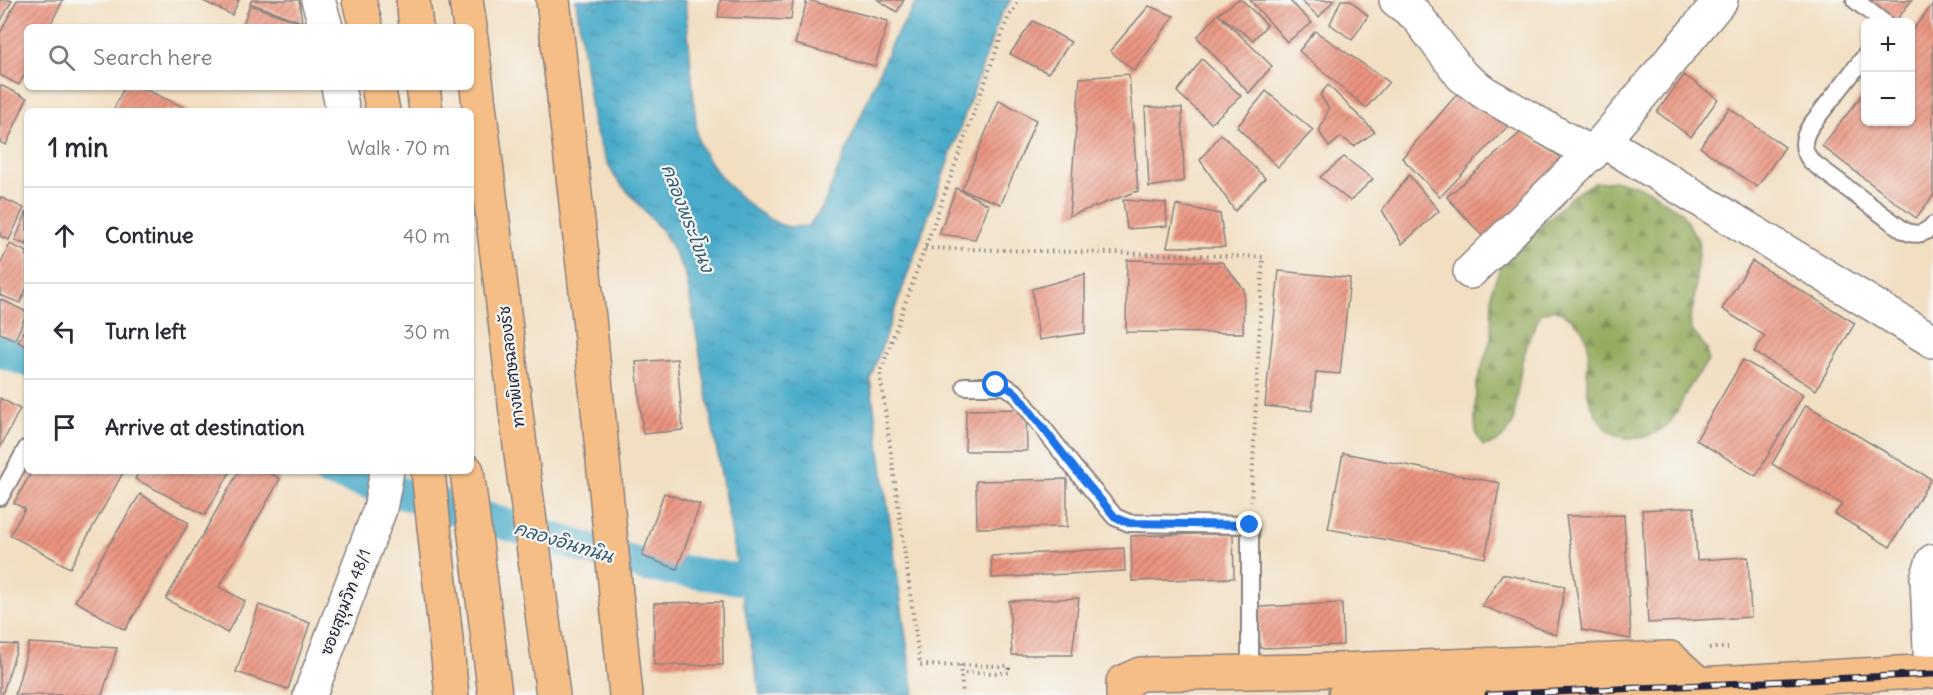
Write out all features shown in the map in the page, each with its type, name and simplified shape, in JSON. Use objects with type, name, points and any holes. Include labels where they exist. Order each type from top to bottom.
[{"type":"main road","points":[[359,0],[365,24]]},
{"type":"main road","points":[[413,0],[416,24]]},
{"type":"main road","points":[[466,0],[470,24]]},
{"type":"main road","points":[[553,0],[589,318],[626,695]]},
{"type":"main road","name":"ทางพิเศษฉลองรัช","points":[[474,63],[522,462],[553,695]]},
{"type":"main road","points":[[379,90],[382,108]]},
{"type":"main road","points":[[423,90],[426,108]]},
{"type":"main road","points":[[428,474],[452,695]]},
{"type":"main road","points":[[467,474],[495,695]]},
{"type":"main road","points":[[1123,695],[1123,682],[1140,674],[1670,658],[1700,684]]},
{"type":"main road","points":[[1345,695],[1560,686],[1700,684],[1932,671]]},
{"type":"street","points":[[318,0],[325,24]]},
{"type":"street","points":[[1396,0],[1416,15],[1462,76],[1485,93],[1598,148],[1933,341]]},
{"type":"street","points":[[1470,272],[1598,148],[1721,0]]},
{"type":"street","points":[[339,90],[342,108]]},
{"type":"street","name":"ซอยสุขุมวิท 48/1","points":[[310,695],[380,509],[386,474]]},
{"type":"street","points":[[1932,671],[1927,578],[1933,561]]},
{"type":"lane","points":[[1855,0],[1878,18]]},
{"type":"lane","points":[[1861,61],[1811,125],[1804,137],[1803,148],[1812,162],[1903,230],[1920,234],[1933,225]]},
{"type":"lane","points":[[965,386],[1005,386],[1016,393],[1074,468],[1115,517],[1122,521],[1250,525],[1250,672]]},
{"type":"lane","points":[[0,497],[24,453]]},
{"type":"path","points":[[965,673],[1009,673],[1009,666],[920,665],[880,373],[1008,18],[1020,0]]},
{"type":"path","points":[[926,248],[1263,257],[1250,525]]},
{"type":"path","points":[[960,665],[963,695]]},
{"type":"green space","points":[[1617,181],[1651,191],[1669,205],[1680,210],[1699,242],[1694,304],[1690,317],[1691,329],[1707,349],[1708,361],[1666,426],[1646,437],[1619,436],[1603,425],[1589,401],[1588,349],[1583,330],[1572,319],[1554,309],[1541,314],[1530,336],[1522,361],[1513,423],[1506,434],[1495,443],[1483,446],[1477,436],[1475,424],[1476,387],[1491,338],[1492,289],[1501,265],[1572,196],[1593,183]]},
{"type":"water","name":"คลองพระโขนง","points":[[576,0],[685,0],[697,135],[701,147],[720,176],[748,204],[777,223],[790,227],[808,226],[822,208],[892,42],[918,0],[1011,0],[1001,14],[870,379],[914,695],[760,695],[686,275],[664,233],[615,177],[604,156],[593,124]]},
{"type":"building","points":[[0,0],[12,0],[0,23]]},
{"type":"building","points":[[17,0],[63,0],[51,24],[24,24],[24,76],[19,85],[0,75],[0,33]]},
{"type":"building","points":[[201,0],[239,0],[232,15]]},
{"type":"building","points":[[252,0],[299,0],[302,22],[250,3]]},
{"type":"building","points":[[720,0],[793,0],[791,20],[718,17]]},
{"type":"building","points":[[807,0],[888,21],[875,66],[795,44]]},
{"type":"building","points":[[878,0],[904,0],[897,12]]},
{"type":"building","points":[[1238,0],[1242,0],[1267,25],[1253,40],[1218,14]]},
{"type":"building","points":[[1250,0],[1289,0],[1312,23],[1287,42]]},
{"type":"building","points":[[1300,0],[1334,0],[1319,17]]},
{"type":"building","points":[[1341,0],[1350,0],[1368,16],[1352,40],[1330,24]]},
{"type":"building","points":[[1866,0],[1912,0],[1898,18],[1890,18]]},
{"type":"building","points":[[1933,4],[1933,196],[1916,218],[1822,146],[1861,96],[1861,126],[1915,126],[1915,27]]},
{"type":"building","points":[[250,5],[298,22],[297,24],[243,24]]},
{"type":"building","points":[[1149,6],[1174,16],[1134,71],[1110,51]]},
{"type":"building","points":[[1218,14],[1272,66],[1249,93],[1197,37]]},
{"type":"building","points":[[1033,21],[1071,42],[1048,73],[1010,54]]},
{"type":"building","points":[[1315,31],[1389,82],[1366,108],[1299,51]]},
{"type":"building","points":[[1202,59],[1241,96],[1211,123],[1177,92]]},
{"type":"building","points":[[1129,74],[1138,191],[1069,216],[1080,78]]},
{"type":"building","points":[[1684,75],[1718,99],[1691,137],[1657,112]]},
{"type":"building","points":[[0,85],[27,98],[6,145],[0,142]]},
{"type":"building","points":[[1328,85],[1375,132],[1354,146],[1341,137],[1329,147],[1319,131],[1329,109],[1320,95]]},
{"type":"building","points":[[123,90],[147,90],[186,108],[114,108]]},
{"type":"building","points":[[1266,91],[1313,130],[1278,167],[1237,127]]},
{"type":"building","points":[[1458,93],[1508,126],[1440,197],[1402,158]]},
{"type":"building","points":[[999,100],[1036,120],[1001,204],[962,190]]},
{"type":"building","points":[[1145,107],[1182,108],[1184,181],[1149,187]]},
{"type":"building","points":[[1729,108],[1785,147],[1757,187],[1700,147]]},
{"type":"building","points":[[1521,132],[1569,162],[1486,240],[1447,197]]},
{"type":"building","points":[[1221,134],[1265,178],[1235,211],[1200,160]]},
{"type":"building","points":[[1344,157],[1373,179],[1350,201],[1320,177]]},
{"type":"building","points":[[1409,175],[1439,211],[1402,244],[1382,210]]},
{"type":"building","points":[[956,188],[989,205],[975,239],[939,234]]},
{"type":"building","points":[[0,197],[24,208],[9,240],[0,236]]},
{"type":"building","points":[[1123,200],[1166,203],[1167,226],[1127,229]]},
{"type":"building","points":[[1176,205],[1220,214],[1225,247],[1167,247]]},
{"type":"building","points":[[24,218],[24,244],[15,240]]},
{"type":"building","points":[[10,244],[24,251],[24,294],[20,303],[0,295],[0,265]]},
{"type":"building","points":[[1127,260],[1222,262],[1244,289],[1243,333],[1126,332]]},
{"type":"building","points":[[1752,261],[1855,323],[1816,390],[1754,352],[1765,336],[1722,309]]},
{"type":"building","points":[[1279,271],[1350,278],[1340,374],[1316,372],[1312,411],[1265,406]]},
{"type":"building","points":[[1085,274],[1085,333],[1039,340],[1032,289]]},
{"type":"building","points":[[0,299],[24,311],[24,319],[15,340],[0,333]]},
{"type":"building","points":[[24,331],[24,345],[18,342]]},
{"type":"building","points":[[677,359],[683,430],[643,434],[636,362]]},
{"type":"building","points":[[1743,360],[1803,395],[1756,476],[1696,440]]},
{"type":"building","points":[[0,398],[20,409],[0,448]]},
{"type":"building","points":[[1806,405],[1931,479],[1890,547],[1835,514],[1842,504],[1772,464]]},
{"type":"building","points":[[1026,409],[1027,451],[965,451],[966,410]]},
{"type":"building","points":[[1343,453],[1500,483],[1485,558],[1328,529]]},
{"type":"building","points":[[30,474],[122,474],[70,568],[10,535],[25,509],[14,503]]},
{"type":"building","points":[[138,474],[229,474],[205,515],[135,479]]},
{"type":"building","points":[[237,474],[272,474],[280,479],[219,587],[245,601],[227,633],[166,599]]},
{"type":"building","points":[[1067,479],[1067,527],[977,528],[976,481]]},
{"type":"building","points":[[664,493],[700,505],[677,569],[642,556]]},
{"type":"building","points":[[140,494],[189,523],[125,630],[75,601]]},
{"type":"building","points":[[1694,507],[1697,560],[1748,557],[1751,617],[1648,623],[1642,510]]},
{"type":"building","points":[[1624,515],[1631,639],[1582,630],[1566,516]]},
{"type":"building","points":[[1233,534],[1234,578],[1132,581],[1131,536]]},
{"type":"building","points":[[1124,548],[1125,571],[992,578],[991,556]]},
{"type":"building","points":[[1502,574],[1565,586],[1556,635],[1482,606]]},
{"type":"building","points":[[1079,598],[1072,655],[1012,655],[1009,601]]},
{"type":"building","points":[[722,602],[723,665],[654,665],[654,603]]},
{"type":"building","points":[[1342,603],[1343,645],[1260,648],[1258,607]]},
{"type":"building","points":[[259,605],[310,623],[288,689],[236,672]]},
{"type":"building","points":[[29,643],[117,648],[102,695],[15,695]]},
{"type":"building","points":[[0,644],[18,645],[2,695],[0,695]]},
{"type":"waterway","name":"คลองอินทนิน","points":[[0,351],[24,360]]},
{"type":"waterway","name":"คลองอินทนิน","points":[[338,474],[646,566],[740,579],[783,582]]},
{"type":"railway","points":[[1488,695],[1933,674]]},
{"type":"route","points":[[996,385],[1005,386],[1016,393],[1074,468],[1115,517],[1122,521],[1250,525]]}]
